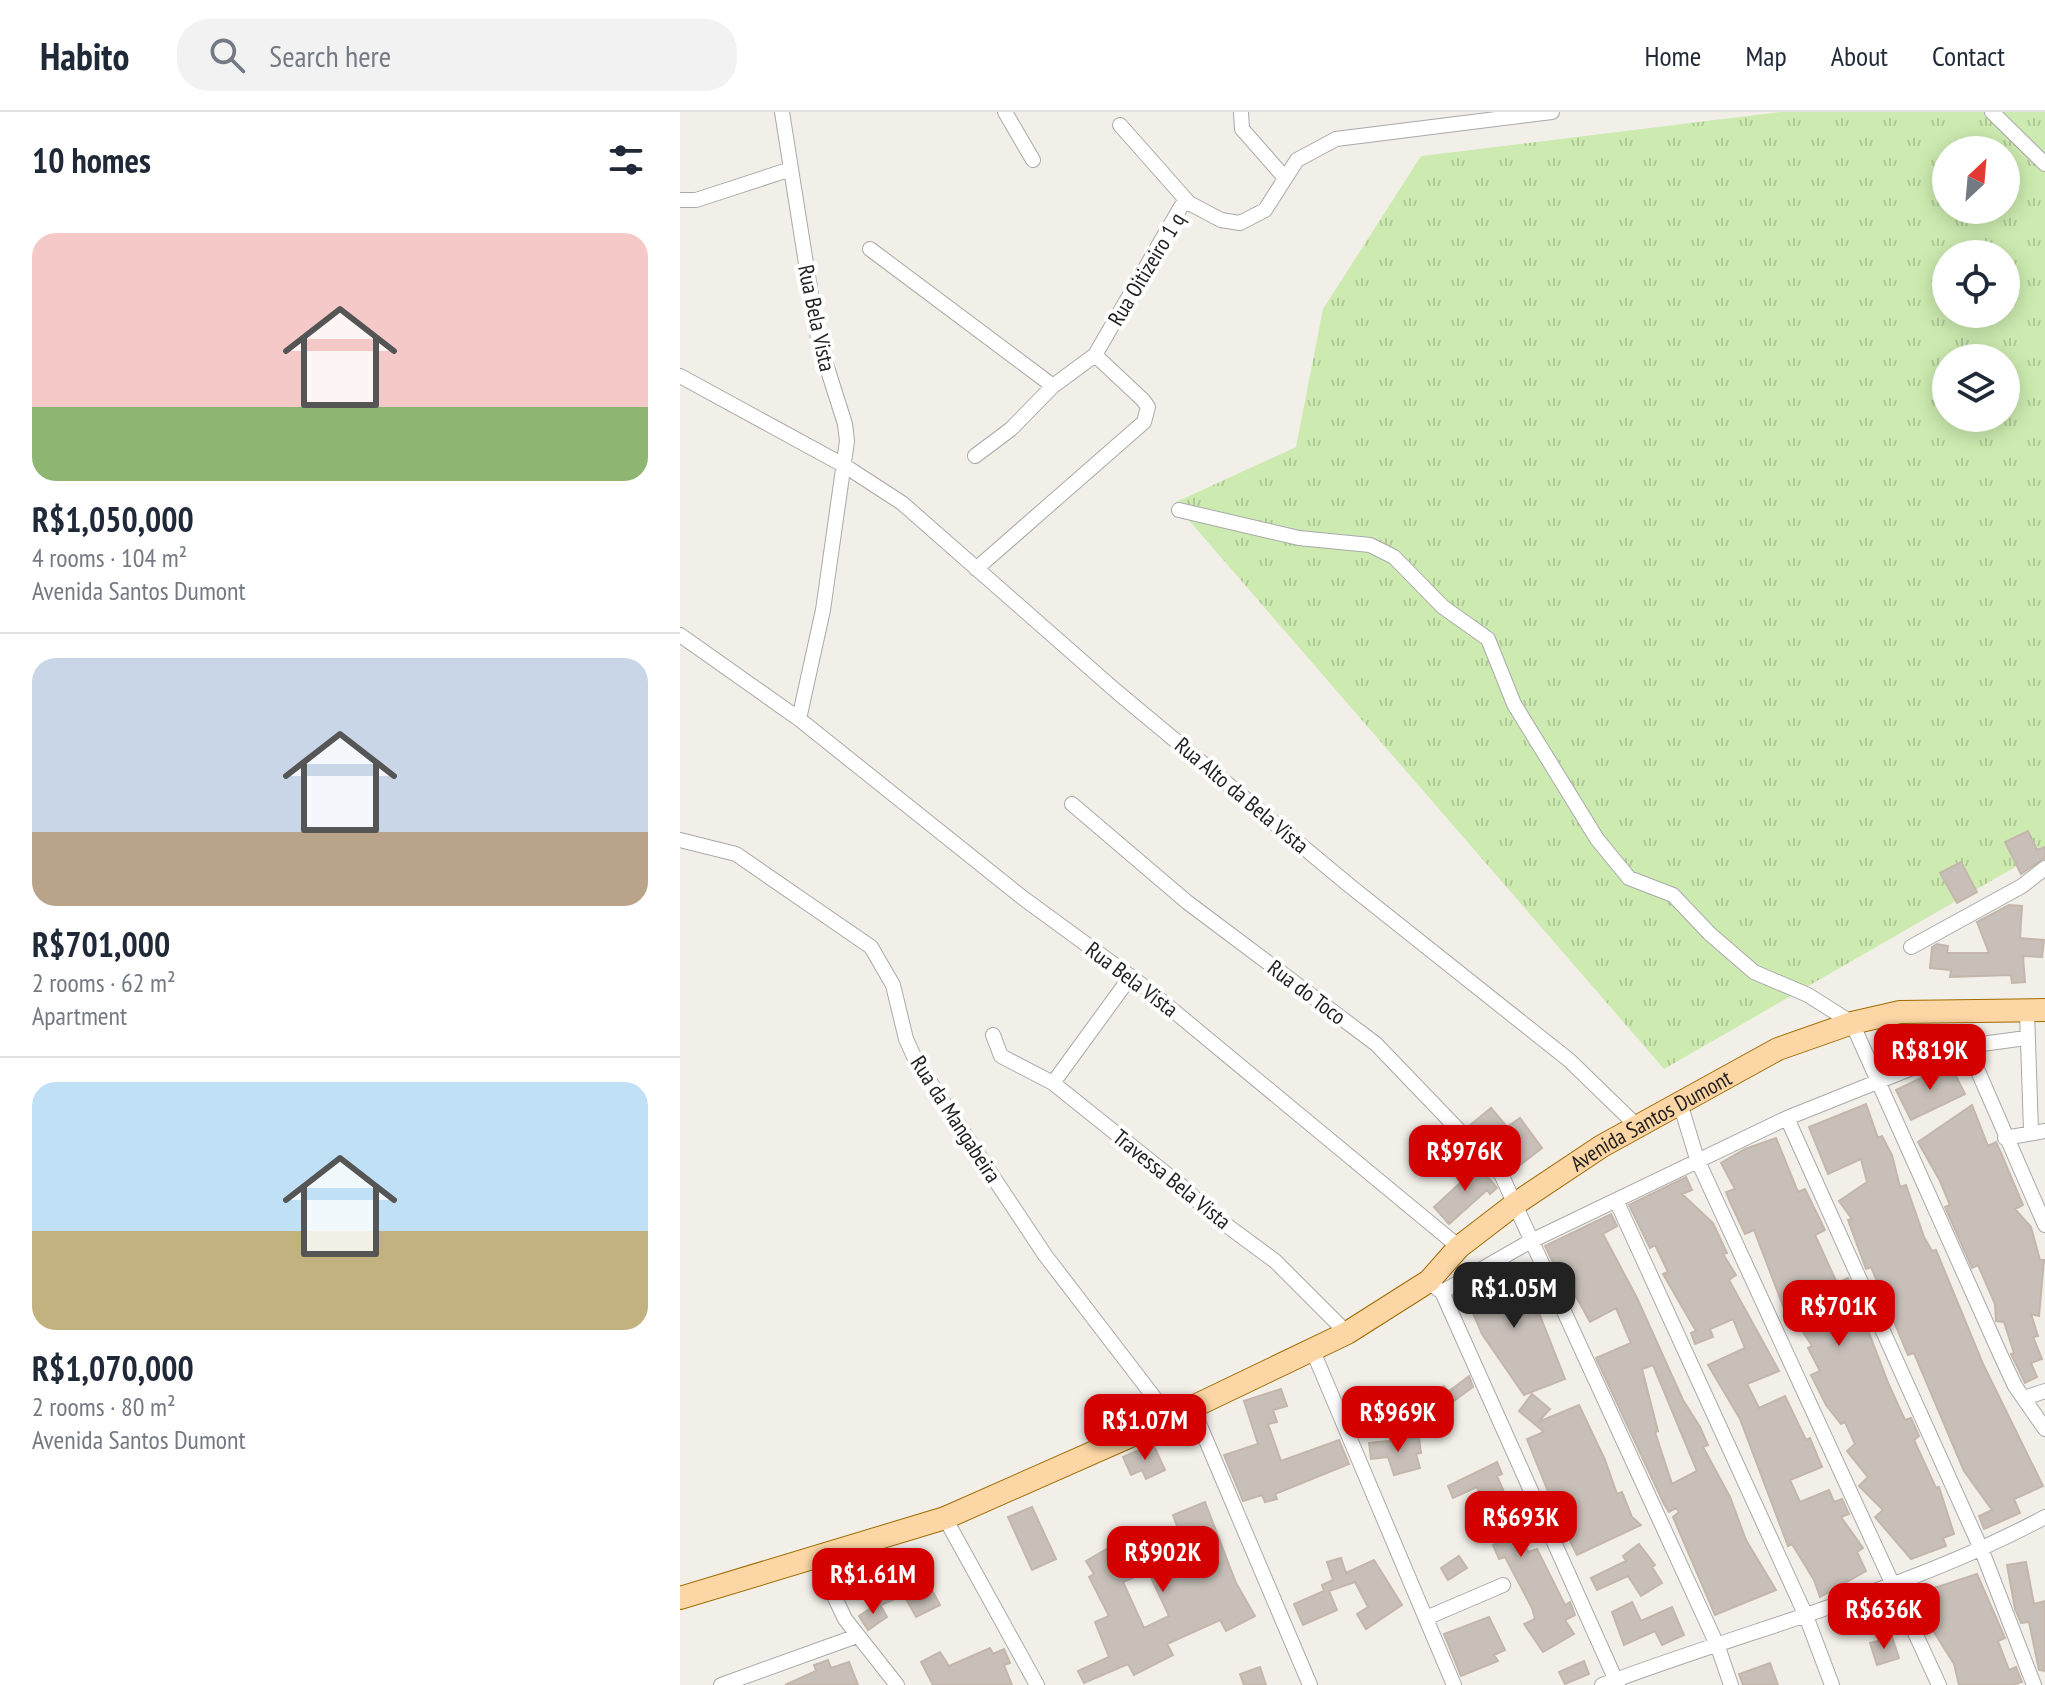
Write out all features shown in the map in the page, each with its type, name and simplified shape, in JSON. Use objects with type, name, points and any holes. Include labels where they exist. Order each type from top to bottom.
[{"type":"main road","name":"Avenida Santos Dumont","points":[[680,1598],[945,1518],[1170,1418],[1347,1333],[1435,1287],[1459,1247],[1515,1204],[1637,1126],[1778,1049],[1852,1023],[1900,1012],[2036,1011]]},
{"type":"street","name":"Rua Bela Vista","points":[[782,112],[818,339],[845,424],[845,466],[823,610],[799,719]]},
{"type":"street","points":[[1005,112],[1033,160]]},
{"type":"street","points":[[1241,112],[1242,129],[1285,178]]},
{"type":"street","name":"Rua Oitizeiro 1 q","points":[[1095,355],[1175,213],[1189,203],[1221,220],[1240,223],[1265,210],[1297,160],[1336,139],[1552,112]]},
{"type":"street","points":[[1992,112],[2045,164]]},
{"type":"street","points":[[1120,125],[1189,203]]},
{"type":"street","points":[[680,200],[696,200],[791,169]]},
{"type":"street","points":[[870,249],[1053,386]]},
{"type":"street","points":[[975,456],[1011,429],[1053,386],[1095,355],[1148,407],[1144,422],[1093,470],[976,569]]},
{"type":"street","points":[[680,376],[845,466]]},
{"type":"street","name":"Rua Alto da Bela Vista","points":[[845,466],[902,503],[1350,886],[1569,1060],[1637,1126]]},
{"type":"street","points":[[1179,510],[1299,538],[1370,545],[1394,557],[1443,607],[1488,639],[1514,704],[1597,839],[1629,878],[1673,895],[1754,972],[1808,995],[1852,1023],[2001,1356],[2045,1429]]},
{"type":"street","name":"Rua Bela Vista","points":[[680,635],[799,719],[1023,898],[1131,976],[1303,1114],[1459,1247]]},
{"type":"street","name":"Rua do Toco","points":[[1072,804],[1187,902],[1391,1057],[1501,1174],[1529,1242],[1718,1647],[1731,1685]]},
{"type":"street","name":"Rua da Mangabeira","points":[[680,840],[736,854],[871,947],[893,985],[906,1039],[916,1061],[1045,1255],[1170,1418]]},
{"type":"street","points":[[1911,947],[2022,886],[2045,868]]},
{"type":"street","points":[[1053,1083],[1131,976]]},
{"type":"street","points":[[2005,1138],[2038,1131],[2026,1038],[2036,1011]]},
{"type":"street","name":"Travessa Bela Vista","points":[[993,1035],[1001,1056],[1053,1083],[1275,1261],[1347,1333]]},
{"type":"street","points":[[2026,1038],[1967,1046],[1787,1118],[1435,1287],[1612,1683],[1982,1551],[2045,1517]]},
{"type":"street","points":[[1967,1046],[2045,1225]]},
{"type":"street","points":[[1680,1103],[1697,1159],[1939,1685]]},
{"type":"street","points":[[1787,1118],[1982,1551],[2034,1685]]},
{"type":"street","points":[[1616,1200],[1806,1616],[1832,1685]]},
{"type":"street","points":[[1312,1349],[1454,1685]]},
{"type":"street","points":[[2024,1398],[2045,1391]]},
{"type":"street","points":[[1192,1407],[1310,1685]]},
{"type":"street","points":[[945,1518],[1037,1685]]},
{"type":"street","points":[[815,1556],[857,1636],[897,1685]]},
{"type":"street","points":[[1426,1618],[1503,1585]]},
{"type":"street","points":[[721,1685],[857,1636]]},
{"type":"green space","points":[[1781,112],[2045,112],[2045,850],[1664,1069],[1174,503],[1296,447],[1323,309],[1421,156]]},
{"type":"building","points":[[2028,831],[2037,850],[2045,847],[2045,858],[2021,874],[2005,842]]},
{"type":"building","points":[[1961,862],[1977,892],[1957,903],[1940,873]]},
{"type":"building","points":[[2009,905],[2022,906],[2020,938],[2044,940],[2042,957],[2023,956],[2025,982],[2012,983],[2011,975],[1950,977],[1951,970],[1930,968],[1932,947],[1937,944],[1948,946],[1947,953],[1989,953],[1977,922]]},
{"type":"building","points":[[1950,1064],[1965,1094],[1911,1120],[1896,1090]]},
{"type":"building","points":[[1866,1104],[1878,1138],[1882,1136],[1892,1155],[1900,1187],[1906,1185],[1924,1237],[1932,1251],[1936,1250],[1983,1364],[2043,1486],[2014,1499],[2020,1513],[1984,1529],[1979,1516],[1992,1510],[1964,1471],[1914,1353],[1908,1355],[1871,1267],[1866,1269],[1848,1220],[1852,1219],[1839,1201],[1867,1182],[1861,1159],[1828,1174],[1809,1127]]},
{"type":"building","points":[[1972,1105],[1988,1146],[1996,1142],[2023,1205],[2015,1209],[2031,1227],[2040,1260],[2044,1260],[2039,1316],[2031,1314],[2038,1336],[2033,1337],[2042,1359],[2031,1363],[2037,1377],[2025,1383],[2011,1354],[2014,1353],[2004,1322],[1996,1321],[1995,1304],[1978,1265],[1972,1268],[1945,1207],[1950,1205],[1940,1181],[1918,1142]]},
{"type":"building","points":[[1491,1108],[1507,1127],[1520,1118],[1542,1148],[1511,1172],[1469,1126]]},
{"type":"building","points":[[1776,1138],[1798,1192],[1805,1189],[1825,1230],[1815,1235],[1837,1283],[1848,1278],[1889,1385],[1905,1420],[1911,1418],[1919,1436],[1914,1440],[1936,1488],[1939,1487],[1954,1534],[1943,1538],[1946,1546],[1911,1559],[1875,1517],[1883,1510],[1859,1486],[1868,1477],[1847,1451],[1855,1444],[1845,1422],[1841,1424],[1826,1405],[1811,1375],[1820,1371],[1808,1348],[1812,1346],[1789,1310],[1785,1311],[1754,1230],[1745,1234],[1726,1192],[1735,1189],[1721,1163],[1745,1149]]},
{"type":"building","points":[[1471,1157],[1497,1188],[1490,1194],[1487,1190],[1449,1224],[1434,1207],[1472,1172],[1465,1163]]},
{"type":"building","points":[[1686,1177],[1692,1190],[1682,1194],[1713,1223],[1727,1253],[1723,1254],[1736,1275],[1729,1280],[1779,1371],[1747,1384],[1759,1408],[1785,1396],[1806,1440],[1810,1438],[1822,1467],[1790,1480],[1800,1502],[1829,1490],[1834,1502],[1842,1499],[1849,1514],[1841,1517],[1863,1548],[1857,1552],[1866,1571],[1820,1597],[1814,1580],[1792,1544],[1788,1546],[1740,1419],[1708,1365],[1745,1348],[1733,1319],[1710,1329],[1713,1337],[1695,1344],[1691,1333],[1696,1331],[1663,1274],[1668,1272],[1655,1245],[1650,1248],[1629,1205]]},
{"type":"building","points":[[1611,1214],[1617,1226],[1603,1234],[1637,1298],[1683,1400],[1700,1427],[1708,1445],[1703,1447],[1730,1497],[1746,1540],[1776,1590],[1715,1615],[1673,1517],[1679,1512],[1676,1508],[1669,1512],[1664,1504],[1596,1358],[1631,1343],[1616,1308],[1590,1322],[1573,1291],[1568,1293],[1545,1246]],"holes":[[[1653,1365],[1697,1471],[1672,1484],[1655,1432],[1658,1431],[1642,1369]]]},
{"type":"building","points":[[1512,1264],[1536,1315],[1539,1313],[1565,1379],[1524,1395],[1482,1334],[1466,1297],[1459,1300],[1457,1295]]},
{"type":"building","points":[[1469,1376],[1473,1387],[1436,1414],[1426,1400],[1444,1386],[1448,1392]]},
{"type":"building","points":[[1281,1389],[1287,1406],[1273,1410],[1277,1422],[1268,1424],[1281,1461],[1339,1440],[1349,1464],[1275,1494],[1277,1499],[1265,1502],[1262,1495],[1243,1501],[1224,1455],[1258,1444],[1244,1401]]},
{"type":"building","points":[[1532,1394],[1550,1409],[1538,1422],[1579,1405],[1617,1494],[1622,1492],[1632,1517],[1641,1525],[1577,1555],[1569,1539],[1577,1535],[1566,1492],[1551,1499],[1527,1439],[1544,1432],[1519,1411]]},
{"type":"building","points":[[1419,1438],[1421,1453],[1416,1454],[1420,1468],[1394,1475],[1388,1457],[1371,1459],[1369,1443]]},
{"type":"building","points":[[1153,1444],[1165,1470],[1146,1479],[1142,1470],[1131,1475],[1123,1457]]},
{"type":"building","points":[[1497,1462],[1502,1474],[1497,1476],[1507,1499],[1514,1496],[1527,1523],[1517,1528],[1528,1552],[1537,1549],[1565,1605],[1570,1602],[1575,1615],[1565,1620],[1574,1634],[1543,1652],[1524,1624],[1535,1619],[1532,1608],[1505,1557],[1499,1559],[1493,1545],[1502,1541],[1477,1487],[1453,1498],[1448,1486]]},
{"type":"building","points":[[1205,1502],[1236,1583],[1255,1616],[1226,1631],[1220,1620],[1167,1644],[1173,1655],[1134,1675],[1128,1664],[1084,1683],[1078,1671],[1109,1657],[1095,1622],[1109,1616],[1089,1577],[1094,1574],[1086,1561],[1119,1542],[1125,1553],[1178,1529],[1173,1515]],"holes":[[[1148,1571],[1169,1616],[1144,1628],[1123,1582]]]},
{"type":"building","points":[[1032,1507],[1056,1559],[1032,1570],[1008,1517]]},
{"type":"building","points":[[1639,1544],[1655,1565],[1652,1567],[1662,1583],[1641,1596],[1628,1576],[1597,1590],[1591,1578],[1626,1561],[1623,1556]]},
{"type":"building","points":[[913,1554],[940,1605],[916,1617],[904,1595],[881,1605],[872,1587],[882,1582],[873,1569],[883,1562],[886,1568]]},
{"type":"building","points":[[1459,1556],[1467,1568],[1448,1580],[1441,1568]]},
{"type":"building","points":[[1341,1558],[1346,1573],[1374,1560],[1402,1605],[1366,1629],[1357,1614],[1368,1607],[1355,1582],[1329,1591],[1337,1610],[1303,1625],[1294,1604],[1324,1591],[1322,1585],[1333,1580],[1327,1562]]},
{"type":"building","points":[[2026,1562],[2034,1604],[2045,1601],[2045,1671],[2039,1670],[2029,1622],[2021,1623],[2015,1609],[2007,1565]]},
{"type":"building","points":[[1977,1574],[2005,1638],[1998,1641],[2009,1670],[2016,1667],[2022,1682],[2013,1685],[1959,1685],[1954,1664],[1932,1629],[1928,1630],[1919,1593]]},
{"type":"building","points":[[1632,1602],[1641,1621],[1672,1607],[1684,1635],[1662,1645],[1655,1631],[1624,1645],[1612,1612]]},
{"type":"building","points":[[879,1603],[887,1617],[868,1630],[859,1616]]},
{"type":"building","points":[[1489,1617],[1505,1650],[1494,1655],[1498,1661],[1461,1676],[1444,1634]]},
{"type":"building","points":[[1892,1637],[1899,1658],[1877,1665],[1870,1643]]},
{"type":"building","points":[[990,1648],[993,1654],[1004,1649],[1010,1663],[1004,1665],[1012,1685],[933,1685],[921,1662],[940,1652],[949,1666]]},
{"type":"building","points":[[828,1660],[831,1668],[849,1662],[858,1685],[785,1685],[816,1671],[814,1665]]},
{"type":"building","points":[[1584,1661],[1589,1674],[1565,1684],[1559,1672]]},
{"type":"building","points":[[1770,1663],[1778,1685],[1743,1685],[1739,1674]]},
{"type":"building","points":[[1260,1667],[1266,1685],[1244,1685],[1240,1674]]}]
